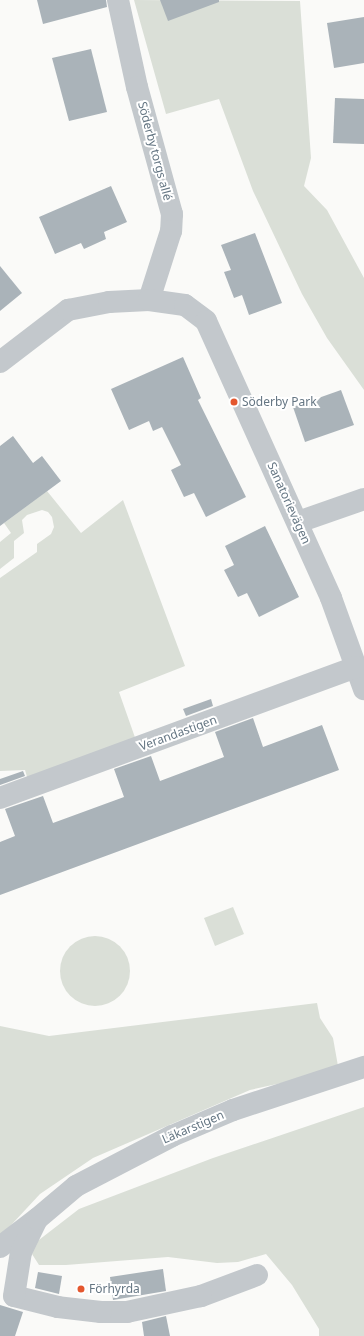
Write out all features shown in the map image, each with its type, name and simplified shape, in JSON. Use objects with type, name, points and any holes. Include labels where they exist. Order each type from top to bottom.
[{"type":"street","name":"Söderby torgs allé","points":[[118,0],[138,87],[172,214],[171,231],[149,300]]},
{"type":"street","points":[[0,362],[68,310],[109,302],[149,300]]},
{"type":"street","name":"Sanatorievägen","points":[[149,300],[185,305],[206,321],[331,598],[364,689]]},
{"type":"street","points":[[298,522],[364,499]]},
{"type":"street","name":"Verandastigen","points":[[0,798],[356,667]]},
{"type":"street","name":"Läkarstigen","points":[[0,1247],[37,1219],[76,1186],[172,1136],[233,1110],[364,1067]]},
{"type":"street","name":"Läkarstigen","points":[[37,1219],[21,1252],[7,1293],[58,1308],[101,1312],[128,1312],[201,1296],[257,1275]]},
{"type":"shaded area","points":[[134,0],[300,1],[311,158],[304,186],[327,210],[364,278],[364,390],[327,338],[302,294],[253,191],[219,99],[166,114]]},
{"type":"shaded area","points":[[47,491],[81,533],[123,500],[185,666],[119,692],[138,746],[30,787],[25,770],[0,771],[0,578],[37,552],[37,544],[51,534],[54,527],[52,517],[48,512],[42,510],[27,515],[22,520],[24,533],[14,541],[14,558],[0,569],[0,542],[11,533],[4,523]]},
{"type":"shaded area","points":[[233,907],[244,934],[215,946],[204,918]]},
{"type":"shaded area","points":[[95,936],[108,939],[120,946],[127,958],[130,971],[127,984],[120,996],[108,1003],[95,1006],[82,1003],[70,996],[63,984],[60,971],[63,958],[70,946],[82,939]]},
{"type":"shaded area","points":[[317,1003],[320,1018],[333,1038],[338,1066],[323,1074],[250,1090],[93,1158],[40,1194],[0,1237],[0,1026],[49,1036]]},
{"type":"shaded area","points":[[364,1107],[364,1336],[319,1336],[319,1329],[292,1285],[266,1254],[238,1262],[217,1263],[168,1257],[66,1265],[39,1265],[32,1254],[35,1243],[79,1209],[213,1158]]},
{"type":"building","points":[[37,0],[106,0],[107,7],[43,24]]},
{"type":"building","points":[[160,0],[219,0],[219,2],[168,21]]},
{"type":"building","points":[[364,17],[364,63],[334,68],[327,23]]},
{"type":"building","points":[[91,49],[107,112],[69,121],[52,58]]},
{"type":"building","points":[[335,98],[364,99],[364,144],[333,143]]},
{"type":"building","points":[[111,186],[127,222],[104,232],[106,239],[84,249],[81,243],[55,254],[39,217]]},
{"type":"building","points":[[255,233],[282,303],[249,315],[242,295],[234,298],[224,272],[231,270],[221,245]]},
{"type":"building","points":[[0,266],[22,293],[0,311]]},
{"type":"building","points":[[183,357],[201,398],[198,400],[246,497],[206,517],[194,493],[184,497],[171,470],[181,465],[162,427],[153,431],[149,421],[129,430],[111,389]]},
{"type":"building","points":[[341,390],[354,425],[305,442],[293,407]]},
{"type":"building","points":[[13,436],[33,463],[42,456],[61,481],[0,526],[0,446]]},
{"type":"building","points":[[265,526],[299,597],[259,617],[247,593],[238,597],[224,570],[234,565],[225,546]]},
{"type":"building","points":[[211,699],[213,706],[186,716],[183,709]]},
{"type":"building","points":[[253,718],[263,747],[322,725],[339,770],[0,895],[0,842],[15,836],[5,809],[43,796],[53,823],[124,797],[114,769],[151,756],[160,781],[224,757],[215,732]]},
{"type":"building","points":[[23,771],[25,776],[0,785],[0,779]]},
{"type":"building","points":[[163,1269],[166,1291],[113,1300],[110,1277]]},
{"type":"building","points":[[38,1272],[62,1276],[59,1294],[35,1288]]},
{"type":"building","points":[[0,1305],[23,1312],[15,1336],[0,1336]]},
{"type":"building","points":[[166,1316],[170,1336],[144,1336],[142,1322]]},
{"type":"place","name":"Söderby Park","points":[[234,402]]},
{"type":"place","name":"Förhyrda","points":[[81,1289]]}]
